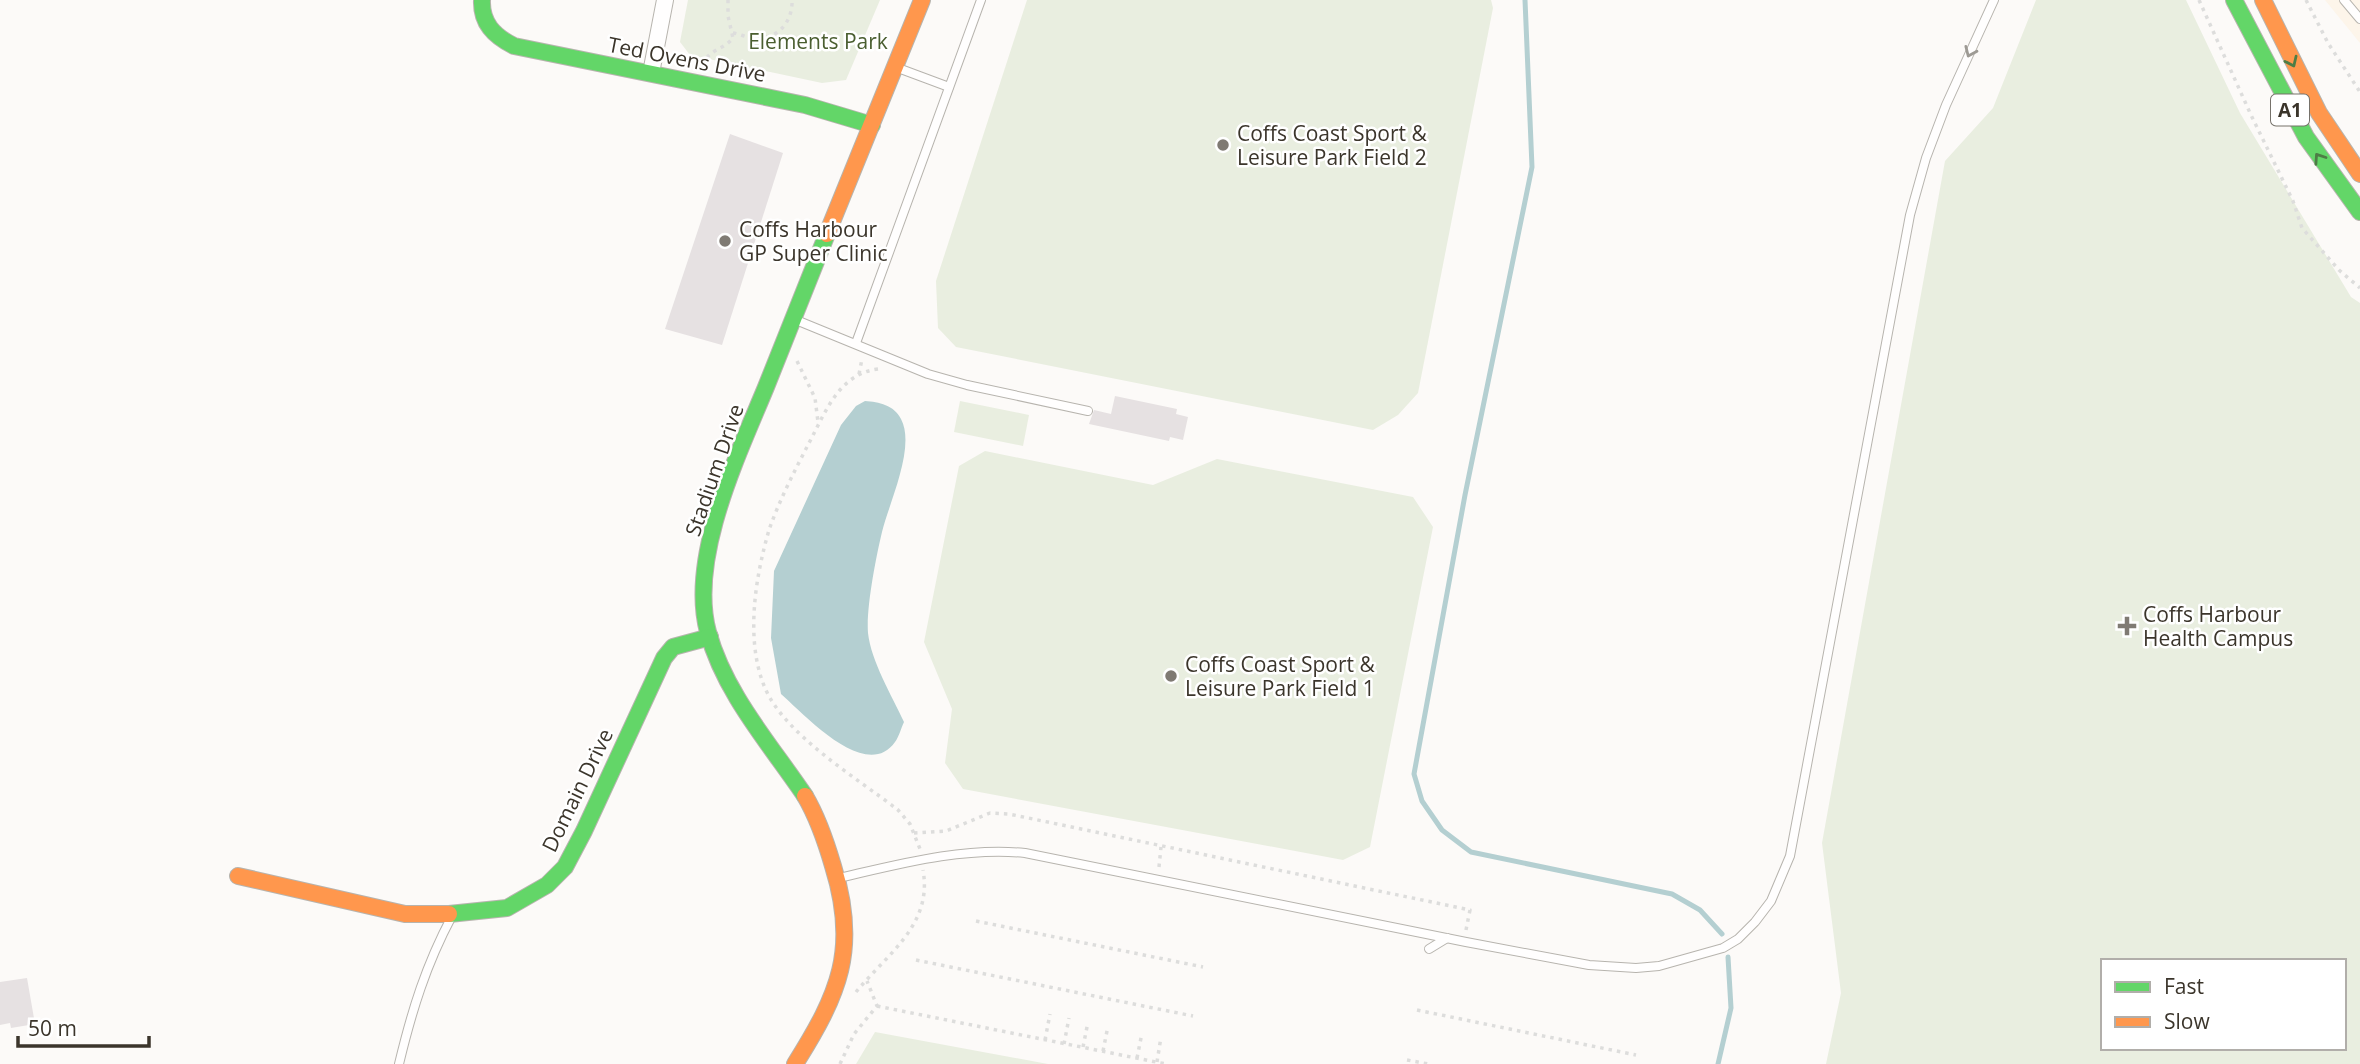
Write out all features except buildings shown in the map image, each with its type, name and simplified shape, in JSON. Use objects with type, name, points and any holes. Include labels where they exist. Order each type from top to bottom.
[{"type":"main road","name":"Ted Ovens Drive","points":[[482,0],[482,16],[496,35],[514,46],[805,105],[872,125]]},
{"type":"main road","name":"Stadium Drive","points":[[795,1064],[829,1009],[839,981],[847,925],[843,894],[820,826],[806,798],[746,714],[722,671],[707,630],[704,580],[709,543],[728,480],[922,0]]},
{"type":"main road","name":"A1","points":[[2234,0],[2315,153],[2360,212]]},
{"type":"main road","name":"A1","points":[[2263,0],[2306,90],[2337,143],[2360,174]]},
{"type":"main road","name":"Domain Drive","points":[[238,876],[405,914],[453,914],[507,908],[547,885],[565,867],[664,659],[673,647],[710,637]]},
{"type":"street","points":[[651,73],[665,0]]},
{"type":"lane","points":[[856,343],[981,0]]},
{"type":"lane","points":[[838,878],[960,853],[999,850],[1026,853],[1447,938],[1611,968],[1659,966],[1723,948],[1738,939],[1771,901],[1790,856],[1910,215],[1926,158],[1946,105],[1994,0]]},
{"type":"lane","points":[[2344,0],[2360,19]]},
{"type":"lane","points":[[895,67],[949,86]]},
{"type":"lane","points":[[793,319],[928,374],[1088,411]]},
{"type":"lane","points":[[399,1064],[410,1019],[431,956],[453,914]]},
{"type":"lane","points":[[1429,948],[1447,938]]},
{"type":"path","points":[[703,67],[711,52],[731,41],[733,33],[728,16],[728,0]]},
{"type":"path","points":[[733,33],[759,38],[776,33],[790,18],[792,0]]},
{"type":"path","points":[[2199,0],[2250,116],[2293,201],[2302,228],[2330,261],[2360,288]]},
{"type":"path","points":[[2306,0],[2328,43],[2360,92]]},
{"type":"path","points":[[780,352],[796,360],[801,368],[815,398],[819,425]]},
{"type":"path","points":[[880,368],[859,374],[843,385],[819,425],[774,519],[764,549],[756,605],[757,663],[766,691],[791,725],[898,810],[915,833],[919,847]]},
{"type":"path","points":[[915,833],[946,831],[983,815],[1000,812],[1470,910],[1465,932]]},
{"type":"path","points":[[1159,869],[1161,846]]},
{"type":"path","points":[[851,1001],[888,959],[914,922],[925,900],[925,881]]},
{"type":"path","points":[[976,921],[1203,967]]},
{"type":"path","points":[[916,960],[1194,1016]]},
{"type":"path","points":[[867,981],[877,1006]]},
{"type":"path","points":[[877,1006],[1166,1064]]},
{"type":"path","points":[[840,1064],[854,1034],[877,1006]]},
{"type":"path","points":[[1417,1010],[1636,1055]]},
{"type":"path","points":[[1045,1040],[1050,1014]]},
{"type":"path","points":[[1065,1044],[1069,1018]]},
{"type":"path","points":[[1083,1047],[1088,1022]]},
{"type":"path","points":[[1103,1051],[1108,1026]]},
{"type":"path","points":[[1137,1058],[1142,1033]]},
{"type":"path","points":[[1157,1062],[1161,1037]]},
{"type":"path","points":[[1407,1060],[1428,1064]]},
{"type":"shaded area","points":[[2325,0],[2360,0],[2360,43]]},
{"type":"green space","name":"Elements Park","points":[[688,0],[880,0],[846,80],[822,83],[690,55],[680,42]]},
{"type":"green space","name":"Coffs Coast Sport & Leisure Park Field 2","points":[[1027,0],[1491,0],[1493,8],[1418,393],[1398,415],[1373,430],[956,347],[938,328],[936,281]]},
{"type":"green space","name":"Coffs Harbour Health Campus","points":[[2036,0],[2186,0],[2240,113],[2351,297],[2360,303],[2360,1064],[1826,1064],[1841,993],[1822,843],[1945,161],[1993,108]]},
{"type":"green space","points":[[960,401],[1029,415],[1023,446],[954,432]]},
{"type":"green space","name":"Coffs Coast Sport & Leisure Park Field 1","points":[[985,451],[1153,485],[1217,459],[1413,497],[1433,527],[1370,847],[1343,860],[963,789],[945,763],[952,709],[924,642],[959,466]]},
{"type":"green space","points":[[875,1032],[1048,1064],[856,1064]]},
{"type":"water","points":[[865,401],[886,405],[894,410],[905,431],[900,475],[885,520],[868,610],[868,633],[873,655],[904,722],[898,738],[883,753],[868,755],[836,741],[781,694],[771,638],[774,571],[841,425],[856,406]]},
{"type":"waterway","points":[[1525,0],[1532,167],[1465,495],[1414,774],[1422,801],[1442,830],[1471,852],[1672,894],[1700,910],[1722,934]]},
{"type":"waterway","points":[[1718,1064],[1731,1008],[1728,957]]},
{"type":"traffic: fast","points":[[482,0],[482,8],[490,28],[514,46],[805,105],[872,125]]},
{"type":"traffic: fast","points":[[2234,0],[2306,137],[2360,212]]},
{"type":"traffic: fast","points":[[805,796],[750,718],[725,676],[708,632],[704,603],[705,572],[710,540],[730,475],[827,234]]},
{"type":"traffic: fast","points":[[449,914],[507,908],[547,885],[565,867],[664,658],[673,647],[710,637]]},
{"type":"traffic: slow","points":[[827,234],[922,0]]},
{"type":"traffic: slow","points":[[2263,0],[2319,113],[2360,174]]},
{"type":"traffic: slow","points":[[795,1064],[833,992],[844,947],[841,895],[824,839],[805,796]]},
{"type":"traffic: slow","points":[[238,876],[405,914],[449,914]]},
{"type":"place","name":"Coffs Coast Sport & Leisure Park Field 2","points":[[1223,145]]},
{"type":"place","name":"Coffs Harbour GP Super Clinic","points":[[725,241]]},
{"type":"place","name":"Coffs Harbour Health Campus","points":[[2127,626]]},
{"type":"place","name":"Coffs Coast Sport & Leisure Park Field 1","points":[[1171,676]]}]
